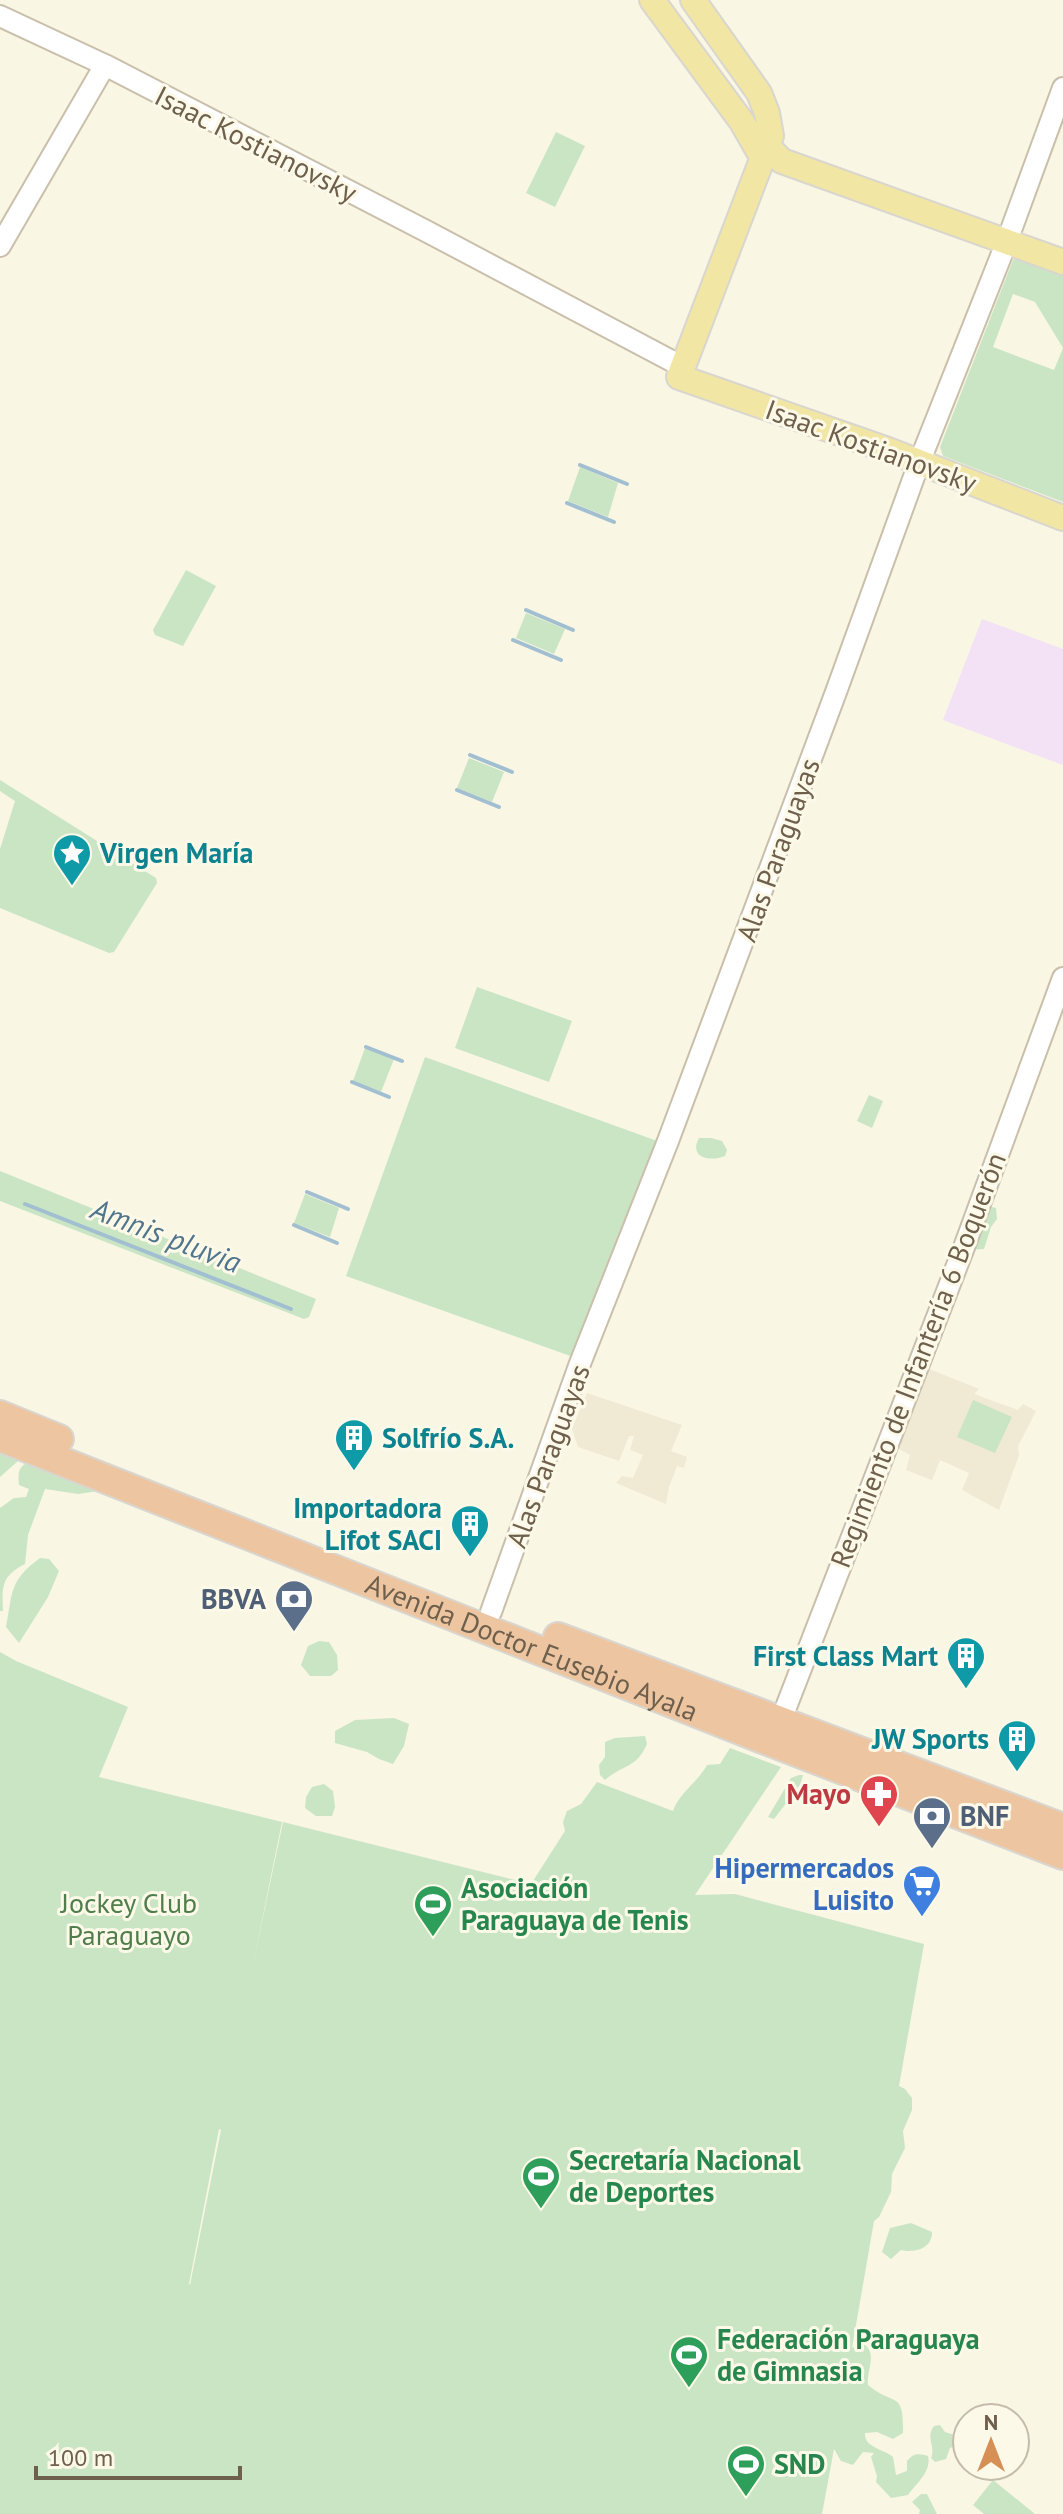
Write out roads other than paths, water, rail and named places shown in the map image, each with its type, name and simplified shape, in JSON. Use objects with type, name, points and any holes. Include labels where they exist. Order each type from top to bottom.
[{"type":"highway","name":"Avenida Doctor Eusebio Ayala","points":[[0,1415],[491,1612],[1063,1855]]},
{"type":"highway","name":"Avenida Doctor Eusebio Ayala","points":[[0,1437],[776,1732],[1063,1828]]},
{"type":"main road","points":[[652,0],[742,122],[782,161],[1063,262]]},
{"type":"main road","points":[[681,372],[767,146],[767,113],[759,93],[693,0]]},
{"type":"main road","name":"Isaac Kostianovsky","points":[[681,372],[1063,518]]},
{"type":"street","name":"Isaac Kostianovsky","points":[[0,16],[105,65],[510,277],[681,372]]},
{"type":"street","points":[[0,246],[105,65]]},
{"type":"street","name":"Alas Paraguayas","points":[[491,1612],[579,1366],[668,1141],[919,463],[1007,241],[1063,88]]},
{"type":"street","name":"Regimiento de Infantería 6 Boquerón","points":[[776,1732],[963,1250],[1063,978]]},
{"type":"waterway","name":"Amnis pluvia","points":[[580,465],[627,484]]},
{"type":"waterway","name":"Amnis pluvia","points":[[567,503],[614,522]]},
{"type":"waterway","name":"Amnis pluvia","points":[[526,610],[573,630]]},
{"type":"waterway","name":"Amnis pluvia","points":[[513,640],[561,660]]},
{"type":"waterway","name":"Amnis pluvia","points":[[470,755],[512,772]]},
{"type":"waterway","name":"Amnis pluvia","points":[[457,790],[499,807]]},
{"type":"waterway","name":"Amnis pluvia","points":[[366,1047],[402,1061]]},
{"type":"waterway","name":"Amnis pluvia","points":[[352,1082],[389,1097]]},
{"type":"waterway","name":"Amnis pluvia","points":[[307,1192],[348,1209]]},
{"type":"waterway","name":"Amnis pluvia","points":[[25,1204],[291,1309]]},
{"type":"waterway","name":"Amnis pluvia","points":[[294,1225],[337,1243]]},
{"type":"place","name":"Virgen María","points":[[72,887]]},
{"type":"place","name":"Solfrío S.A.","points":[[354,1472]]},
{"type":"place","name":"Importadora Lifot SACI","points":[[470,1558]]},
{"type":"place","name":"BBVA","points":[[294,1633]]},
{"type":"place","name":"First Class Mart","points":[[966,1690]]},
{"type":"place","name":"JW Sports","points":[[1017,1773]]},
{"type":"place","name":"Mayo","points":[[879,1828]]},
{"type":"place","name":"BNF","points":[[932,1850]]},
{"type":"place","name":"Hipermercados Luisito","points":[[922,1918]]},
{"type":"place","name":"Asociación Paraguaya de Tenis","points":[[433,1938]]},
{"type":"place","name":"Secretaría Nacional de Deportes","points":[[541,2210]]},
{"type":"place","name":"Federación Paraguaya de Gimnasia","points":[[689,2389]]},
{"type":"place","name":"SND","points":[[746,2498]]},
{"type":"park label","name":"Jockey Club Paraguayo","points":[[129,1919]]}]
